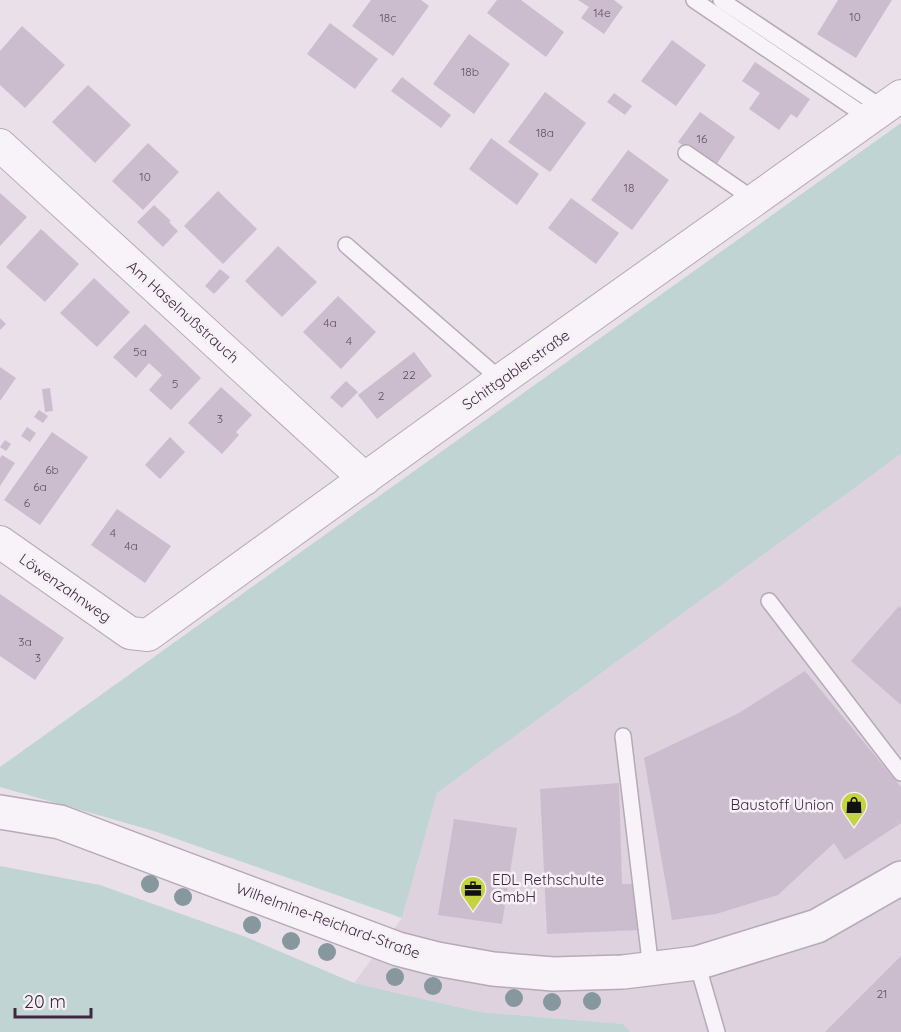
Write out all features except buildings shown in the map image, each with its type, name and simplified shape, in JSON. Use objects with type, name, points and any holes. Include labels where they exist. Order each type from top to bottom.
[{"type":"street","name":"Schittgablerstraße","points":[[130,633],[148,635],[501,380],[885,108]]},
{"type":"street","name":"Am Haselnußstrauch","points":[[0,145],[365,479]]},
{"type":"street","name":"Löwenzahnweg","points":[[0,542],[130,633]]},
{"type":"street","name":"Wilhelmine-Reichard-Straße","points":[[0,812],[60,822],[398,949],[493,969],[553,974],[623,972],[697,963],[817,926],[901,878]]},
{"type":"lane","points":[[694,0],[885,108]]},
{"type":"lane","points":[[721,0],[885,108]]},
{"type":"lane","points":[[686,153],[756,201]]},
{"type":"lane","points":[[346,245],[501,380]]},
{"type":"lane","points":[[769,601],[901,773]]},
{"type":"lane","points":[[623,736],[651,969]]},
{"type":"lane","points":[[697,963],[717,1032]]},
{"type":"shaded area","points":[[901,123],[901,454],[437,793],[402,918],[154,831],[0,787],[0,767]]},
{"type":"shaded area","points":[[901,454],[901,1032],[631,1032],[623,1024],[480,1012],[354,983],[402,918],[437,793]]},
{"type":"shaded area","points":[[0,866],[100,885],[246,937],[354,983],[480,1012],[623,1024],[631,1032],[0,1032]]},
{"type":"place","name":"Baustoff Union","points":[[854,828]]},
{"type":"place","name":"EDL Rethschulte GmbH","points":[[473,912]]}]
